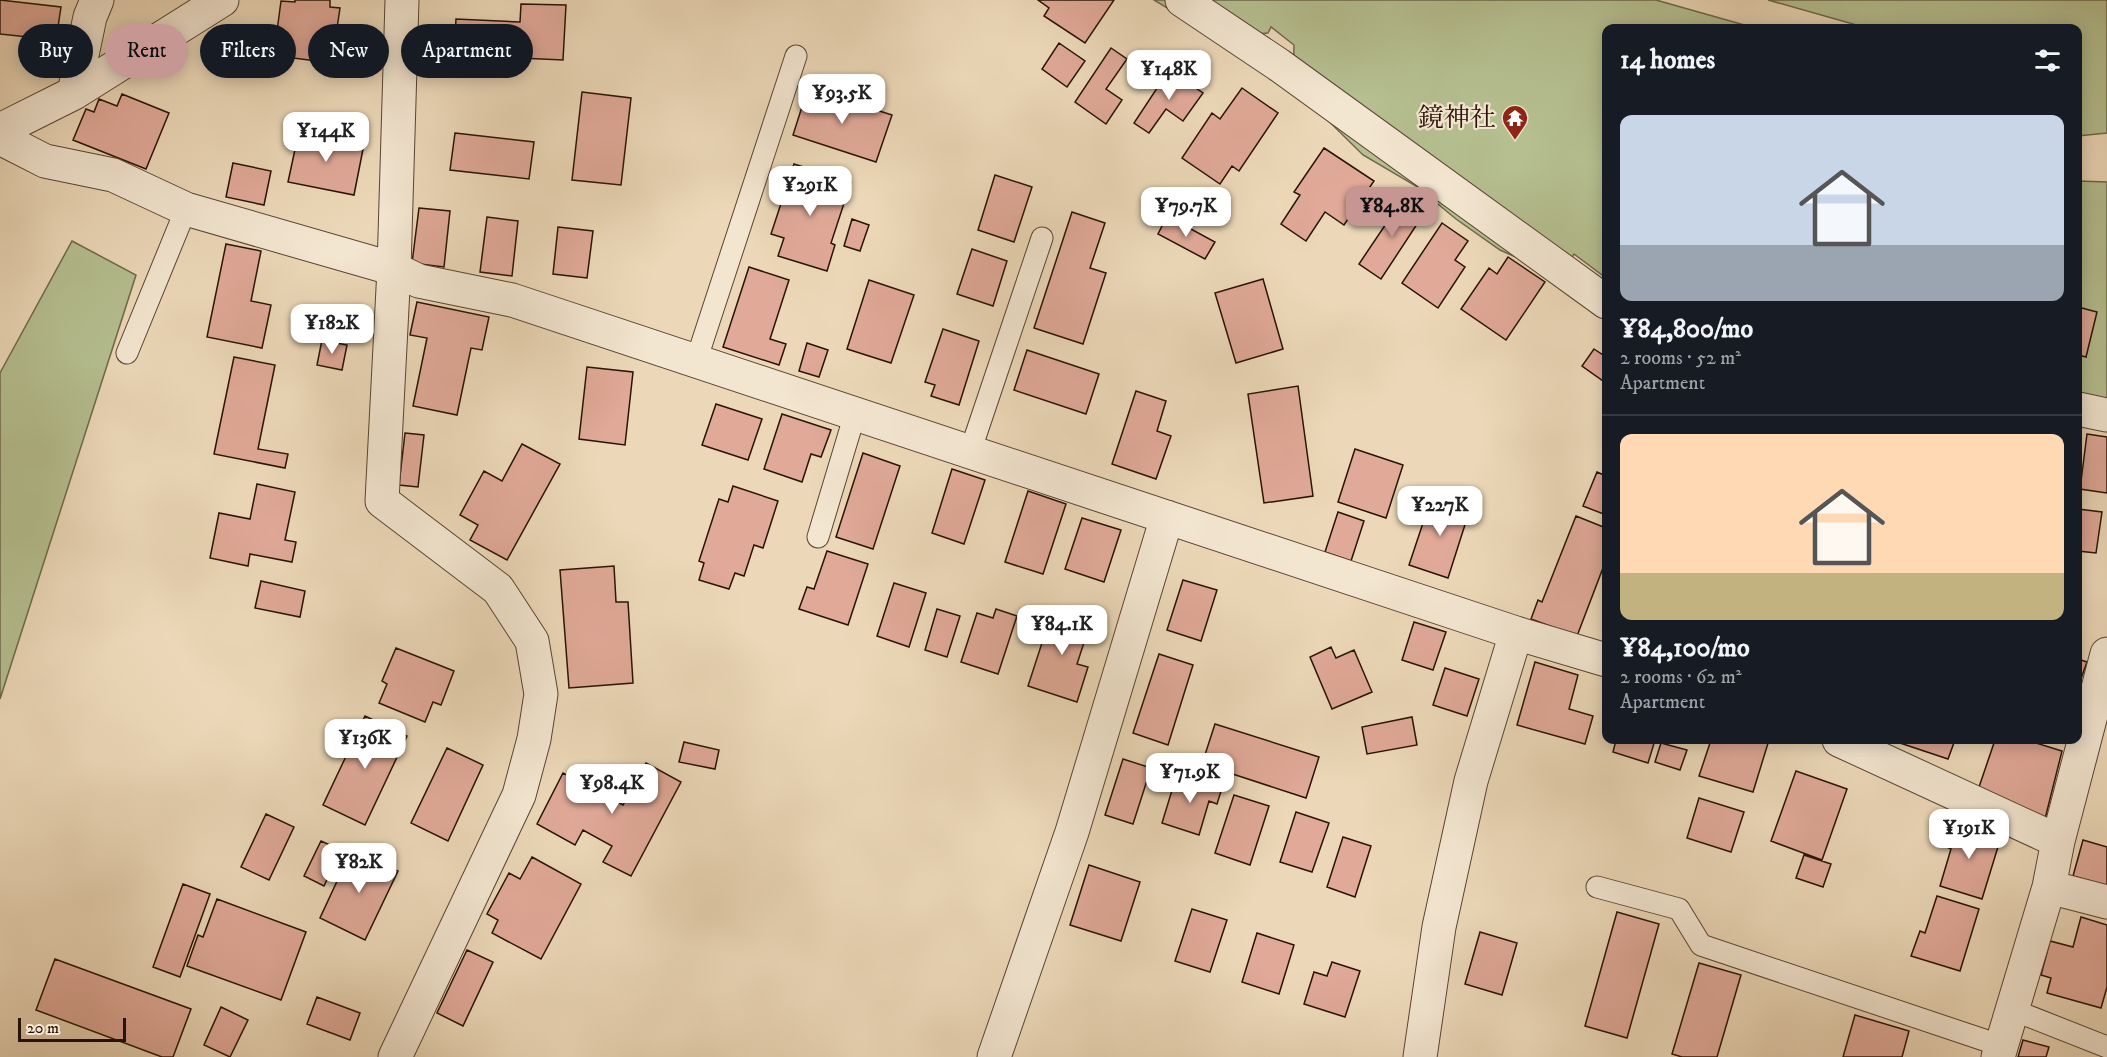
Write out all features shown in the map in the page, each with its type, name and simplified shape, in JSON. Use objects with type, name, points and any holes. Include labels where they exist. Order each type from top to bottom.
[{"type":"street","points":[[74,93],[90,17],[97,0]]},
{"type":"street","points":[[0,130],[74,93],[222,0]]},
{"type":"street","points":[[395,1057],[519,795],[534,739],[541,694],[532,641],[498,589],[382,501],[394,269],[402,0]]},
{"type":"street","points":[[1182,0],[1279,65],[1602,299]]},
{"type":"street","points":[[0,138],[45,161],[113,175],[186,209],[394,269],[419,281],[512,300],[1516,633],[1602,659]]},
{"type":"street","points":[[2082,410],[2107,415]]},
{"type":"street","points":[[994,1057],[1072,832],[1167,517]]},
{"type":"street","points":[[1419,1057],[1439,927],[1471,781],[1516,633]]},
{"type":"street","points":[[2000,1052],[2049,887],[2058,841],[2107,654]]},
{"type":"street","points":[[1848,744],[2058,841]]},
{"type":"street","points":[[2049,887],[2107,902]]},
{"type":"lane","points":[[696,361],[796,56]]},
{"type":"lane","points":[[127,353],[186,209]]},
{"type":"lane","points":[[970,452],[1042,238]]},
{"type":"lane","points":[[818,537],[855,414]]},
{"type":"lane","points":[[1597,887],[1679,909],[1701,945],[2000,1052]]},
{"type":"lane","points":[[2013,1010],[2107,1047]]},
{"type":"green space","name":"鏡神社","points":[[1154,0],[1656,0],[1741,24],[1602,24],[1602,275],[1574,254],[1569,263],[1540,268],[1500,250],[1456,219],[1416,186],[1363,155],[1293,86],[1294,45],[1271,27],[1268,33],[1223,37],[1197,26]]},
{"type":"green space","points":[[1768,0],[2107,0],[2107,133],[2082,136],[2082,24],[1853,24]]},
{"type":"green space","points":[[2082,181],[2107,182],[2107,419],[2082,422]]},
{"type":"green space","points":[[72,241],[136,275],[0,699],[0,373]]},
{"type":"building","points":[[0,0],[61,7],[58,24],[18,24],[18,36],[0,34]]},
{"type":"building","points":[[295,0],[330,0],[330,7],[340,8],[338,24],[308,24],[308,60],[296,58],[296,24],[278,24],[281,1],[295,2]]},
{"type":"building","points":[[1038,0],[1114,0],[1085,43],[1044,16],[1049,8]]},
{"type":"building","points":[[521,4],[566,5],[563,60],[533,59],[533,24],[456,24],[456,19],[520,22]]},
{"type":"building","points":[[1059,43],[1085,61],[1067,87],[1042,69]]},
{"type":"building","points":[[1111,48],[1127,59],[1106,89],[1122,100],[1106,124],[1075,102]]},
{"type":"building","points":[[1169,70],[1203,93],[1183,121],[1166,109],[1149,133],[1134,123]]},
{"type":"building","points":[[808,88],[892,115],[876,162],[793,135]]},
{"type":"building","points":[[1242,88],[1278,113],[1239,171],[1232,166],[1220,184],[1182,158],[1212,113],[1220,119]]},
{"type":"building","points":[[582,92],[631,98],[621,185],[572,180]]},
{"type":"building","points":[[122,94],[169,113],[146,169],[73,140],[86,109],[94,112],[99,99],[117,106]]},
{"type":"building","points":[[299,131],[364,144],[354,195],[288,182]]},
{"type":"building","points":[[455,133],[534,142],[529,179],[450,170]]},
{"type":"building","points":[[1324,148],[1374,181],[1344,225],[1325,212],[1306,241],[1281,224],[1300,195],[1294,192]]},
{"type":"building","points":[[233,163],[271,171],[264,205],[226,197]]},
{"type":"building","points":[[794,164],[851,182],[831,243],[835,245],[827,271],[778,256],[784,238],[771,234]]},
{"type":"building","points":[[995,175],[1032,187],[1014,242],[978,230]]},
{"type":"building","points":[[1404,197],[1425,212],[1381,279],[1359,264]]},
{"type":"building","points":[[419,208],[450,211],[444,267],[412,263]]},
{"type":"building","points":[[1072,212],[1105,223],[1090,268],[1106,273],[1083,344],[1034,328]]},
{"type":"building","points":[[1167,216],[1215,242],[1205,259],[1158,234]]},
{"type":"building","points":[[487,217],[518,221],[512,276],[480,272]]},
{"type":"building","points":[[852,219],[869,225],[860,251],[844,246]]},
{"type":"building","points":[[1442,223],[1468,241],[1455,260],[1465,267],[1438,308],[1402,283]]},
{"type":"building","points":[[558,227],[593,231],[587,278],[553,274]]},
{"type":"building","points":[[226,244],[261,251],[251,301],[271,305],[262,348],[207,337]]},
{"type":"building","points":[[972,249],[1007,261],[993,306],[957,294]]},
{"type":"building","points":[[1508,257],[1545,282],[1506,340],[1461,309],[1489,268],[1497,274]]},
{"type":"building","points":[[749,267],[789,280],[770,339],[786,344],[779,365],[723,347]]},
{"type":"building","points":[[1263,279],[1283,349],[1236,363],[1215,293]]},
{"type":"building","points":[[869,280],[914,295],[891,363],[847,349]]},
{"type":"building","points":[[417,302],[489,317],[482,350],[471,348],[457,415],[413,406],[427,338],[410,335]]},
{"type":"building","points":[[2082,308],[2097,312],[2086,357],[2082,356]]},
{"type":"building","points":[[943,329],[979,341],[959,405],[931,396],[935,385],[925,382]]},
{"type":"building","points":[[322,340],[347,345],[342,370],[317,365]]},
{"type":"building","points":[[807,343],[828,350],[819,377],[799,371]]},
{"type":"building","points":[[1594,349],[1602,354],[1602,380],[1582,366]]},
{"type":"building","points":[[1027,350],[1099,374],[1086,414],[1014,390]]},
{"type":"building","points":[[234,357],[275,365],[258,449],[288,454],[285,468],[214,454]]},
{"type":"building","points":[[587,367],[633,372],[625,445],[579,439]]},
{"type":"building","points":[[1298,386],[1313,496],[1264,503],[1248,394]]},
{"type":"building","points":[[1136,391],[1166,401],[1157,431],[1171,436],[1156,479],[1112,464]]},
{"type":"building","points":[[716,404],[762,419],[748,460],[702,445]]},
{"type":"building","points":[[782,414],[831,430],[821,457],[811,454],[802,482],[764,469]]},
{"type":"building","points":[[405,433],[424,435],[418,487],[399,485]]},
{"type":"building","points":[[2087,434],[2107,437],[2107,493],[2082,489]]},
{"type":"building","points":[[522,444],[560,464],[507,560],[470,540],[478,525],[460,515],[484,471],[502,481]]},
{"type":"building","points":[[1355,449],[1403,465],[1386,518],[1338,502]]},
{"type":"building","points":[[863,453],[900,466],[873,549],[836,537]]},
{"type":"building","points":[[952,469],[985,480],[964,544],[932,533]]},
{"type":"building","points":[[1597,472],[1602,474],[1602,513],[1583,506]]},
{"type":"building","points":[[257,484],[295,492],[285,540],[296,542],[292,562],[250,554],[248,566],[210,558],[219,513],[250,519]]},
{"type":"building","points":[[733,486],[778,501],[763,548],[754,545],[744,576],[735,573],[729,589],[699,580],[704,563],[699,561],[719,499],[728,502]]},
{"type":"building","points":[[1028,491],[1066,504],[1043,574],[1005,562]]},
{"type":"building","points":[[1432,496],[1470,509],[1448,578],[1409,565]]},
{"type":"building","points":[[2082,510],[2102,512],[2096,553],[2082,551]]},
{"type":"building","points":[[1338,512],[1364,521],[1351,561],[1325,552]]},
{"type":"building","points":[[1576,516],[1602,526],[1602,570],[1577,636],[1531,619],[1538,600],[1542,602]]},
{"type":"building","points":[[1082,518],[1121,530],[1104,582],[1065,569]]},
{"type":"building","points":[[827,551],[868,564],[848,625],[799,609],[807,587],[814,589]]},
{"type":"building","points":[[614,566],[616,602],[628,602],[633,683],[569,688],[560,570]]},
{"type":"building","points":[[1183,580],[1217,590],[1201,641],[1167,630]]},
{"type":"building","points":[[261,581],[305,591],[300,617],[255,608]]},
{"type":"building","points":[[894,583],[926,593],[909,647],[877,636]]},
{"type":"building","points":[[1054,606],[1092,618],[1077,664],[1088,667],[1077,702],[1028,686]]},
{"type":"building","points":[[937,609],[960,616],[947,657],[925,650]]},
{"type":"building","points":[[996,609],[1017,616],[998,674],[961,662],[977,613],[993,618]]},
{"type":"building","points":[[1414,622],[1446,632],[1433,670],[1402,660]]},
{"type":"building","points":[[1331,647],[1336,658],[1354,650],[1372,692],[1332,709],[1310,657]]},
{"type":"building","points":[[396,648],[454,671],[441,705],[433,702],[425,722],[379,703],[387,684],[382,681]]},
{"type":"building","points":[[1159,654],[1193,665],[1168,745],[1133,733]]},
{"type":"building","points":[[2082,660],[2087,662],[2082,676]]},
{"type":"building","points":[[1535,662],[1578,675],[1569,709],[1593,716],[1585,744],[1517,725]]},
{"type":"building","points":[[1445,668],[1479,679],[1467,716],[1433,705]]},
{"type":"building","points":[[365,716],[407,736],[365,825],[323,805]]},
{"type":"building","points":[[1412,717],[1417,745],[1367,754],[1362,727]]},
{"type":"building","points":[[1215,724],[1319,757],[1306,798],[1202,764]]},
{"type":"building","points":[[684,742],[719,750],[715,769],[679,762]]},
{"type":"building","points":[[1615,744],[1654,744],[1648,763],[1613,752]]},
{"type":"building","points":[[1661,744],[1687,750],[1680,770],[1655,762]]},
{"type":"building","points":[[1710,744],[1768,744],[1753,792],[1699,776]]},
{"type":"building","points":[[1903,744],[1954,744],[1948,759]]},
{"type":"building","points":[[1994,744],[2039,744],[2062,751],[2045,819],[1978,790]]},
{"type":"building","points":[[447,748],[483,765],[448,841],[411,823]]},
{"type":"building","points":[[1123,759],[1151,768],[1133,824],[1105,815]]},
{"type":"building","points":[[646,763],[681,782],[631,876],[603,862],[612,846],[583,830],[575,845],[537,824],[563,773],[623,805]]},
{"type":"building","points":[[1796,771],[1847,789],[1822,860],[1771,841]]},
{"type":"building","points":[[1177,774],[1222,788],[1217,804],[1209,801],[1199,835],[1162,823]]},
{"type":"building","points":[[1234,795],[1269,806],[1250,865],[1215,853]]},
{"type":"building","points":[[1699,798],[1744,812],[1731,852],[1687,838]]},
{"type":"building","points":[[1296,812],[1329,823],[1312,872],[1280,862]]},
{"type":"building","points":[[266,814],[294,827],[269,880],[241,867]]},
{"type":"building","points":[[1953,822],[2001,837],[1982,899],[1940,886],[1951,849],[1945,846]]},
{"type":"building","points":[[1343,837],[1371,846],[1355,897],[1327,887]]},
{"type":"building","points":[[2083,840],[2107,847],[2107,886],[2073,876]]},
{"type":"building","points":[[321,841],[341,850],[324,886],[304,876]]},
{"type":"building","points":[[352,849],[398,871],[365,940],[320,918]]},
{"type":"building","points":[[1804,855],[1831,864],[1823,887],[1796,878]]},
{"type":"building","points":[[532,857],[581,884],[541,959],[492,933],[498,920],[487,914],[509,873],[520,879]]},
{"type":"building","points":[[1089,865],[1140,882],[1121,941],[1070,925]]},
{"type":"building","points":[[183,884],[210,894],[180,977],[153,967]]},
{"type":"building","points":[[1937,896],[1979,909],[1960,971],[1911,956],[1920,931],[1925,933]]},
{"type":"building","points":[[217,899],[306,932],[281,1000],[187,966],[198,935],[203,937]]},
{"type":"building","points":[[1192,909],[1227,920],[1210,972],[1175,961]]},
{"type":"building","points":[[1617,912],[1659,924],[1627,1038],[1585,1026]]},
{"type":"building","points":[[2081,917],[2107,925],[2107,987],[2101,1008],[2047,993],[2051,978],[2041,975],[2050,941],[2073,947]]},
{"type":"building","points":[[1480,932],[1517,943],[1502,995],[1465,984]]},
{"type":"building","points":[[1257,933],[1294,945],[1279,994],[1242,982]]},
{"type":"building","points":[[467,950],[493,962],[463,1026],[437,1013]]},
{"type":"building","points":[[55,959],[191,1009],[173,1057],[162,1057],[36,1010]]},
{"type":"building","points":[[1332,962],[1360,971],[1345,1017],[1304,1004],[1314,972],[1327,976]]},
{"type":"building","points":[[1699,963],[1741,975],[1717,1057],[1682,1057],[1672,1054]]},
{"type":"building","points":[[317,997],[360,1013],[350,1040],[307,1024]]},
{"type":"building","points":[[221,1007],[248,1020],[230,1057],[204,1045]]},
{"type":"building","points":[[1855,1015],[1909,1031],[1902,1057],[1843,1057]]},
{"type":"building","points":[[2023,1040],[2049,1047],[2046,1057],[2018,1057]]},
{"type":"place","name":"鏡神社","points":[[1515,141]]}]
